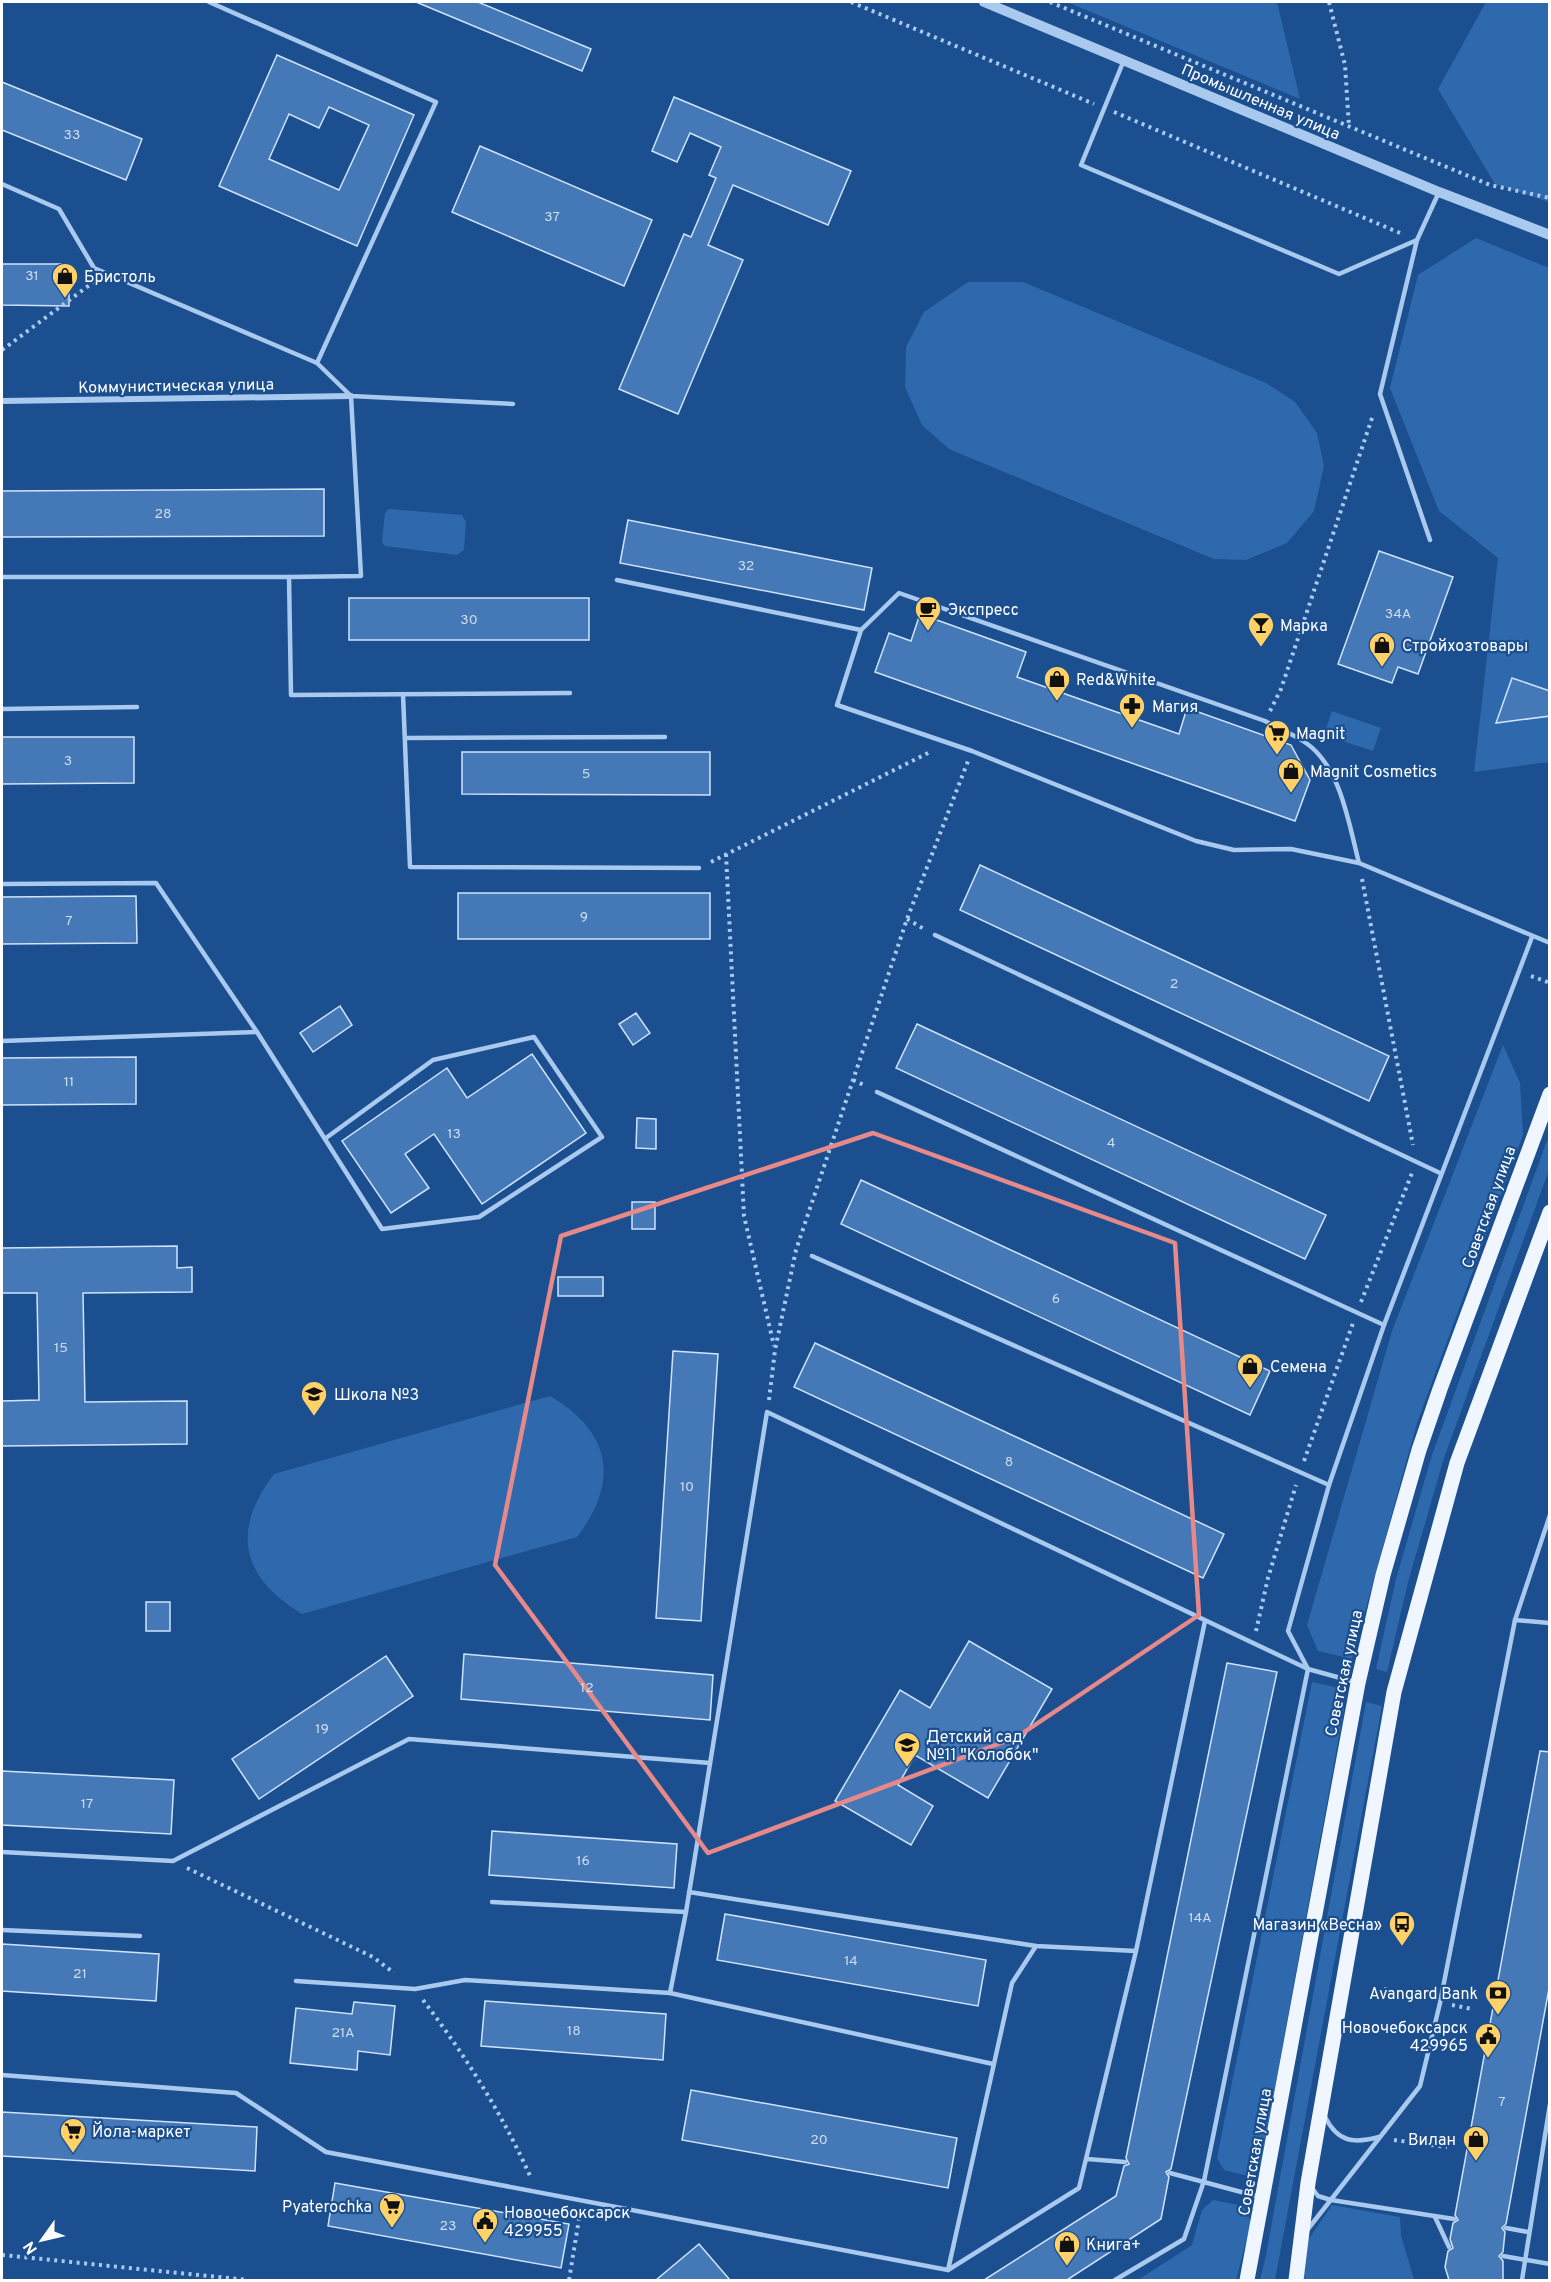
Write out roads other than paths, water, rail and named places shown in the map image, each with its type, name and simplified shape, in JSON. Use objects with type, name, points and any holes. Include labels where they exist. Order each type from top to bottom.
[{"type":"main road","name":"Советская улица","points":[[1247,2280],[1358,1683],[1383,1575],[1419,1450],[1550,1094]]},
{"type":"main road","points":[[1296,2280],[1308,2183],[1394,1692],[1457,1463],[1550,1212]]},
{"type":"street","name":"Промышленная улица","points":[[984,2],[1439,192],[1550,235]]},
{"type":"street","name":"Промышленная улица","points":[[1528,225],[1550,229]]},
{"type":"street","name":"Коммунистическая улица","points":[[2,401],[351,396]]},
{"type":"lane","points":[[209,2],[436,102],[317,363]]},
{"type":"lane","points":[[1124,60],[1081,165],[1339,274],[1417,240]]},
{"type":"lane","points":[[2,184],[59,208],[94,268],[317,363],[351,396],[513,404]]},
{"type":"lane","points":[[1431,540],[1380,394],[1417,240],[1439,192]]},
{"type":"lane","points":[[2,577],[361,576],[351,396]]},
{"type":"lane","points":[[289,577],[291,694],[570,693]]},
{"type":"lane","points":[[617,580],[861,630]]},
{"type":"lane","points":[[1359,863],[1341,792],[1325,765],[1308,744],[1265,721],[898,593],[861,630],[837,705],[972,751],[1196,841],[1234,850],[1291,849],[1359,863],[1550,943]]},
{"type":"lane","points":[[403,694],[410,867],[699,868]]},
{"type":"lane","points":[[2,709],[136,707]]},
{"type":"lane","points":[[405,738],[665,737]]},
{"type":"lane","points":[[2,884],[156,883],[257,1032],[382,1228],[479,1217],[602,1137],[534,1036],[433,1060],[326,1138]]},
{"type":"lane","points":[[935,935],[1440,1173]]},
{"type":"lane","points":[[1115,2280],[1184,2239],[1204,2181],[1308,1669],[1288,1630],[1329,1485],[1384,1325],[1440,1173],[1532,937]]},
{"type":"lane","points":[[2,1041],[257,1032]]},
{"type":"lane","points":[[877,1092],[1384,1325]]},
{"type":"lane","points":[[812,1256],[1329,1485]]},
{"type":"lane","points":[[670,1993],[686,1912],[767,1412],[1253,1644],[1308,1669],[1358,1683]]},
{"type":"lane","points":[[1301,2238],[1420,2086],[1440,2003],[1515,1620],[1550,1515]]},
{"type":"lane","points":[[1515,1620],[1550,1623]]},
{"type":"lane","points":[[2,2075],[236,2093],[326,2152],[948,2270],[1079,2188],[1136,1951],[1205,1621]]},
{"type":"lane","points":[[2,1852],[173,1861],[409,1739],[710,1764]]},
{"type":"lane","points":[[689,1892],[1036,1946],[1136,1951]]},
{"type":"lane","points":[[492,1902],[686,1912]]},
{"type":"lane","points":[[2,1930],[140,1936]]},
{"type":"lane","points":[[948,2270],[1012,1983],[1036,1946]]},
{"type":"lane","points":[[296,1981],[415,1989],[465,1980],[670,1993],[993,2064]]},
{"type":"lane","points":[[1522,2280],[1550,2104]]},
{"type":"lane","points":[[1322,2110],[1331,2128],[1341,2139],[1358,2142],[1379,2138]]},
{"type":"lane","points":[[1087,2159],[1125,2162]]},
{"type":"lane","points":[[1170,2173],[1263,2198]]},
{"type":"lane","points":[[1308,2183],[1318,2196],[1331,2200],[1454,2219]]},
{"type":"lane","points":[[1435,2217],[1449,2247]]},
{"type":"lane","points":[[1506,2228],[1528,2232]]},
{"type":"lane","points":[[1503,2256],[1550,2264]]},
{"type":"place","name":"Бристоль","points":[[65,299]]},
{"type":"place","name":"Экспресс","points":[[928,632]]},
{"type":"place","name":"Марка","points":[[1261,648]]},
{"type":"place","name":"Стройхозтовары","points":[[1382,668]]},
{"type":"place","name":"Red&White","points":[[1057,702]]},
{"type":"place","name":"Магия","points":[[1132,729]]},
{"type":"place","name":"Magnit","points":[[1277,756]]},
{"type":"place","name":"Magnit Cosmetics","points":[[1291,794]]},
{"type":"place","name":"Семена","points":[[1250,1389]]},
{"type":"place","name":"Школа №3","points":[[314,1417]]},
{"type":"place","name":"Детский сад №11 \"Колобок\"","points":[[907,1768]]},
{"type":"place","name":"Магазин «Весна»","points":[[1402,1947]]},
{"type":"place","name":"Avangard Bank","points":[[1498,2016]]},
{"type":"place","name":"Новочебоксарск 429965","points":[[1488,2059]]},
{"type":"place","name":"Йола-маркет","points":[[73,2154]]},
{"type":"place","name":"Вилан","points":[[1476,2162]]},
{"type":"place","name":"Pyaterochka","points":[[392,2229]]},
{"type":"place","name":"Новочебоксарск 429955","points":[[485,2244]]},
{"type":"place","name":"Книга+","points":[[1067,2267]]}]
